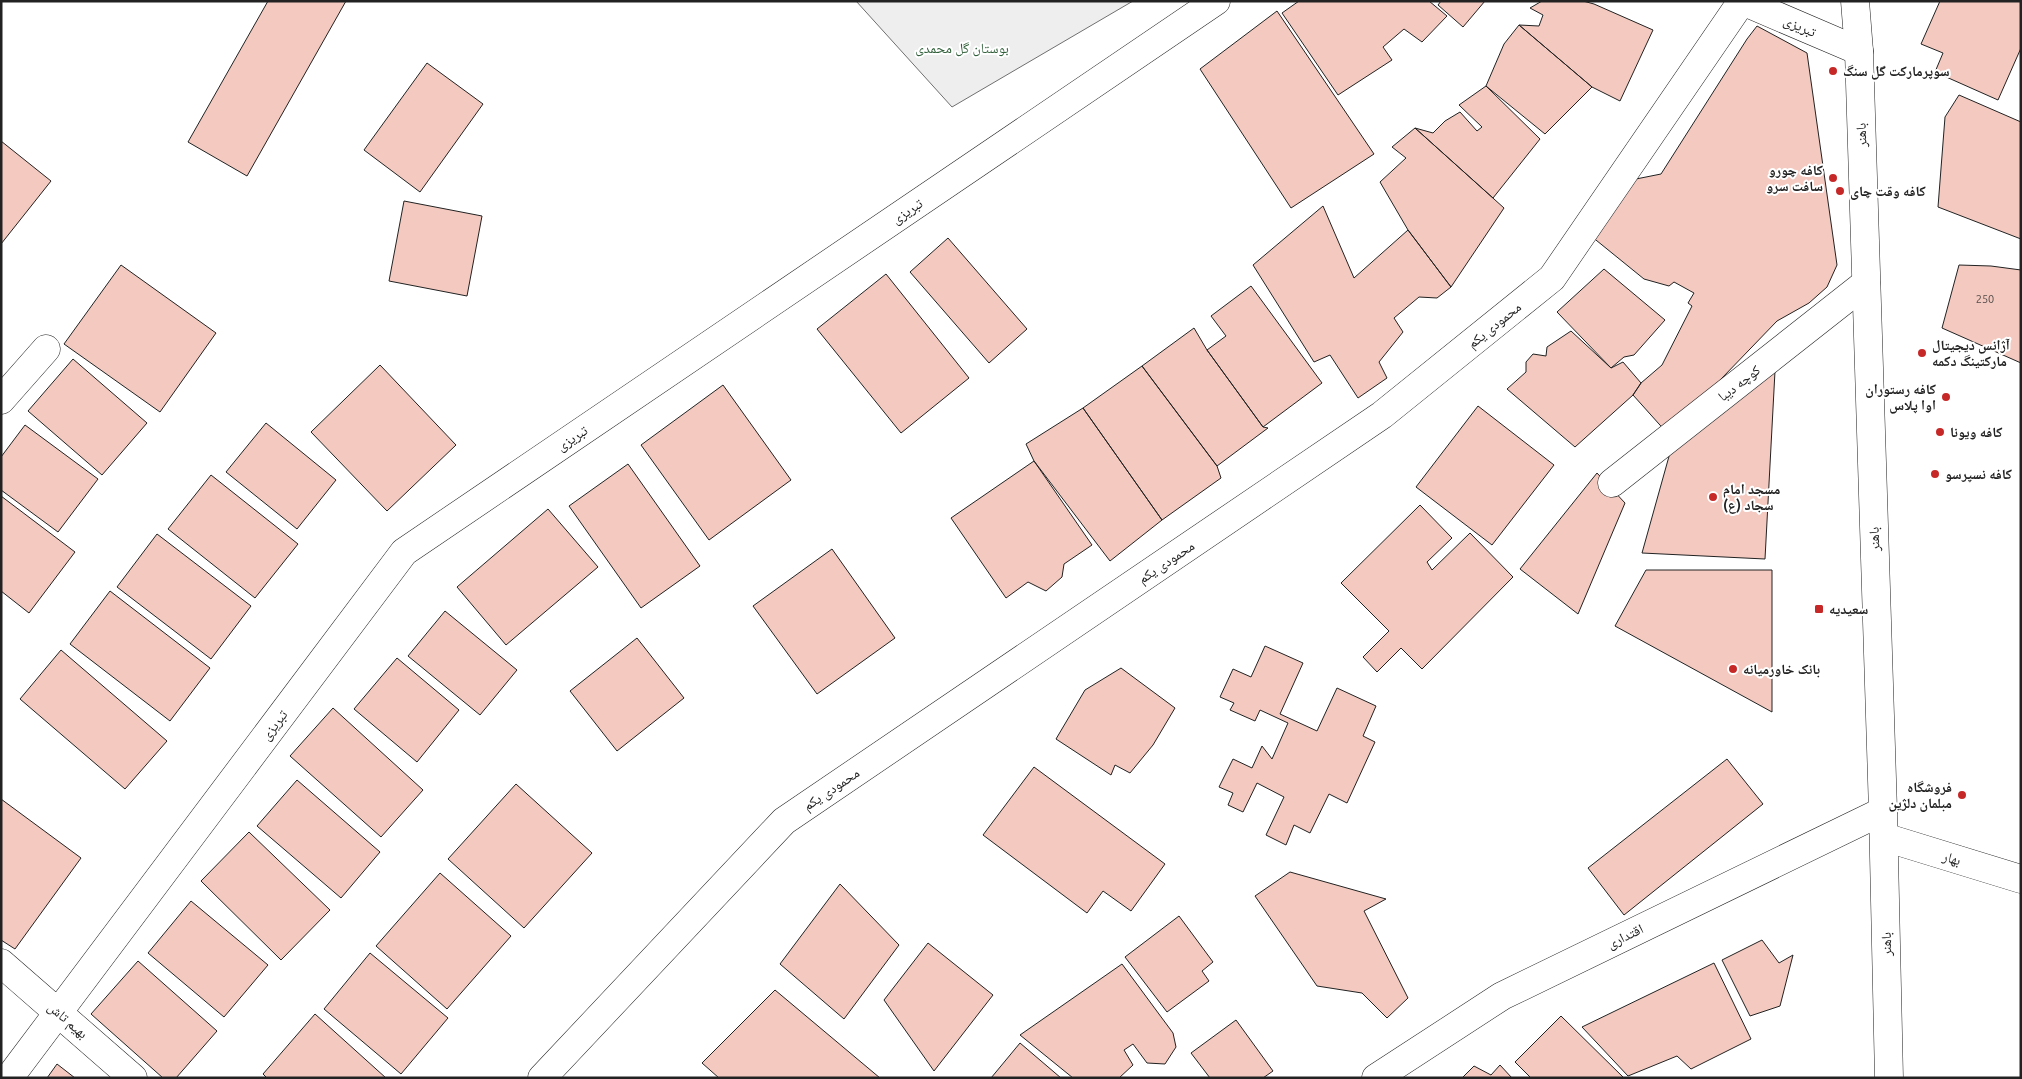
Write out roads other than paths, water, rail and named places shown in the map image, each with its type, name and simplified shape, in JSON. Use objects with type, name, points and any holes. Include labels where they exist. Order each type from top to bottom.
[{"type":"street","name":"تبریزی","points":[[9,1078],[404,552],[1216,1]]},
{"type":"street","name":"تبریزی","points":[[1742,1],[1859,51]]},
{"type":"street","name":"محمودی یکم","points":[[542,1078],[784,821],[1382,415],[1552,278],[1742,1]]},
{"type":"street","name":"باهنر","points":[[1855,1],[1859,51],[1884,837],[1889,1078]]},
{"type":"street","name":"کوچه دیبا","points":[[1612,483],[1866,283]]},
{"type":"street","points":[[1,400],[46,349]]},
{"type":"street","name":"اقتداری","points":[[1376,1078],[1502,996],[1883,811]]},
{"type":"street","name":"بهار","points":[[1884,837],[2021,879]]},
{"type":"street","name":"بهیم تاش","points":[[1,963],[134,1078]]},
{"type":"place","name":"سوپرمارکت گل سنگ","points":[[1833,71]]},
{"type":"place","name":"کافه چورو سافت سرو","points":[[1833,178]]},
{"type":"place","name":"کافه وقت چای","points":[[1840,191]]},
{"type":"place","name":"آژانس دیجیتال مارکتینگ دکمه","points":[[1922,353]]},
{"type":"place","name":"کافه رستوران اوا پلاس","points":[[1946,397]]},
{"type":"place","name":"کافه ویونا","points":[[1940,432]]},
{"type":"place","name":"کافه نسپرسو","points":[[1935,474]]},
{"type":"place","name":"مسجد امام سجاد (ع)","points":[[1713,497]]},
{"type":"place","name":"سعیدیه","points":[[1819,609]]},
{"type":"place","name":"بانک خاورمیانه","points":[[1733,669]]},
{"type":"place","name":"فروشگاه مبلمان دلژین","points":[[1962,795]]},
{"type":"park label","name":"بوستان گل محمدی","points":[[962,48]]}]
